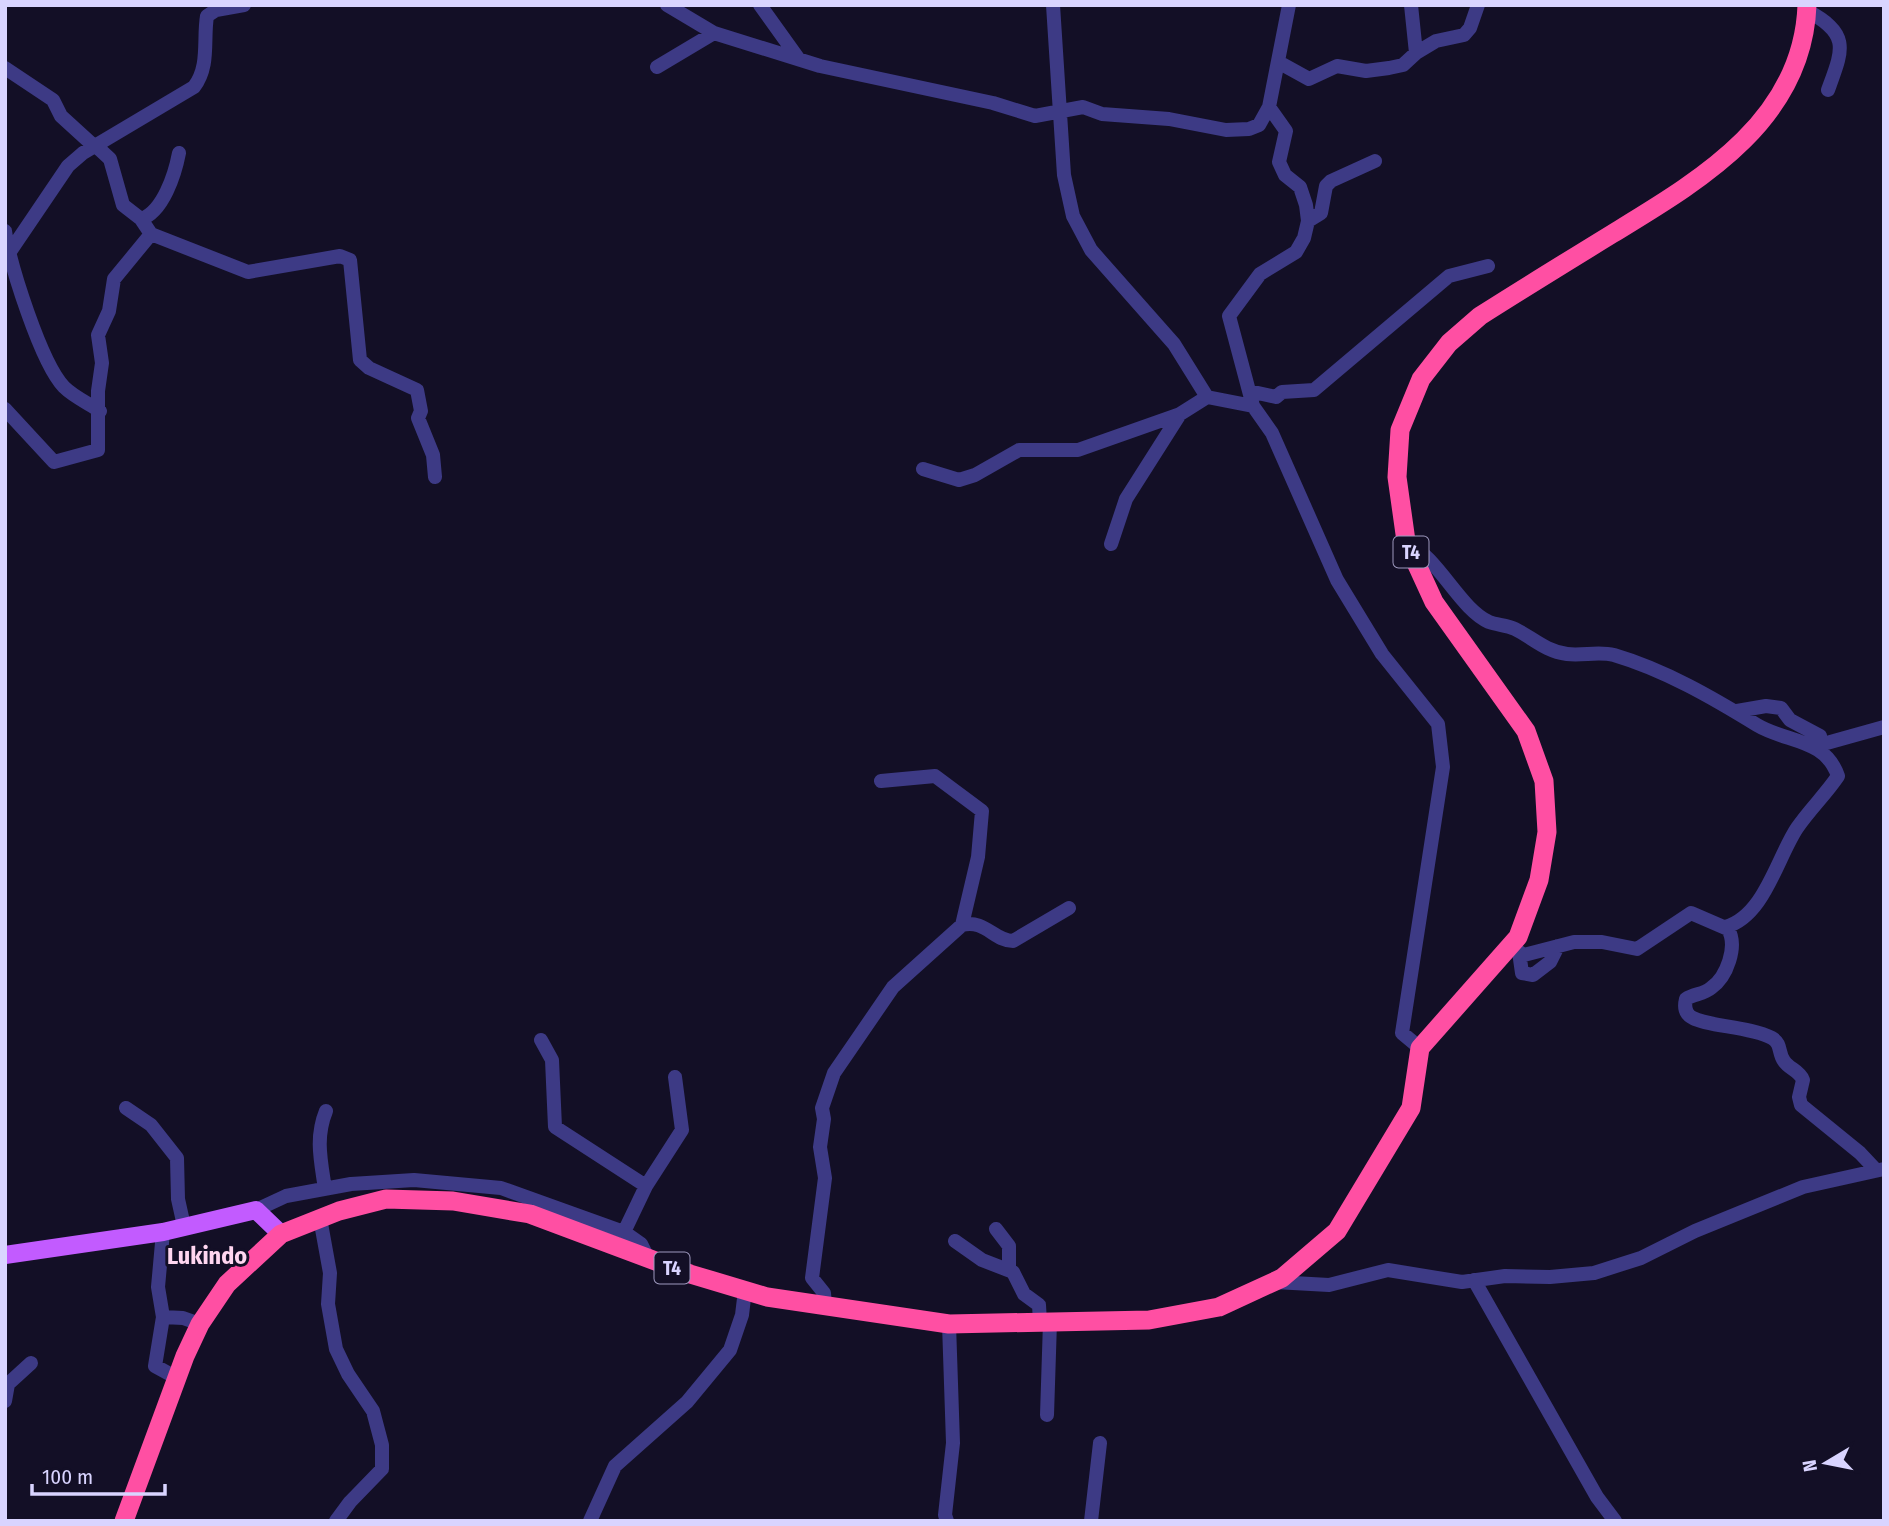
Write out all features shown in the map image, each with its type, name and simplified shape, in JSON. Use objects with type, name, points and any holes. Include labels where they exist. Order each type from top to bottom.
[{"type":"highway","name":"T4","points":[[124,1521],[200,1324],[228,1284],[281,1234],[320,1218],[386,1199],[453,1200],[530,1214],[648,1258],[745,1290],[949,1324],[1149,1320],[1219,1307],[1282,1278],[1337,1231],[1411,1108],[1420,1048],[1515,950],[1539,880],[1547,832],[1544,781],[1526,731],[1434,603],[1406,541],[1397,477],[1400,430],[1421,379],[1449,344],[1480,316],[1700,180],[1758,127],[1785,88],[1806,8]]},
{"type":"main road","points":[[5,1255],[163,1232],[256,1210],[281,1234]]},
{"type":"street","points":[[8,256],[68,166],[95,146],[194,87],[201,77],[205,61],[207,16],[216,10],[244,5]]},
{"type":"street","points":[[667,5],[715,33],[834,70],[993,103],[1035,116],[1047,116],[1058,110],[1083,107],[1102,114],[1149,116],[1238,130],[1259,125],[1269,107],[1280,63],[1289,5]]},
{"type":"street","points":[[760,5],[798,58]]},
{"type":"street","points":[[1053,5],[1064,175],[1073,216],[1091,250],[1174,344],[1207,397]]},
{"type":"street","points":[[1411,5],[1418,43],[1416,53]]},
{"type":"street","points":[[1280,63],[1313,79],[1337,66],[1366,71],[1403,65],[1436,41],[1464,35],[1470,28],[1478,5]]},
{"type":"street","points":[[1806,8],[1829,23],[1840,41],[1841,53],[1828,90]]},
{"type":"street","points":[[657,66],[715,33]]},
{"type":"street","points":[[5,68],[53,100],[61,116],[110,159],[123,205],[141,219],[151,234],[248,272],[340,256],[350,260],[360,360],[417,390],[421,411],[418,418],[433,456],[435,477]]},
{"type":"street","points":[[1269,107],[1286,131],[1279,162],[1285,175],[1300,187],[1308,221],[1296,253],[1260,274],[1229,316],[1254,407],[1272,433],[1337,580],[1382,654],[1438,724],[1443,767],[1402,1033],[1420,1048]]},
{"type":"street","points":[[141,219],[155,212],[176,168],[179,153]]},
{"type":"street","points":[[1308,221],[1321,213],[1326,187],[1331,181],[1375,161]]},
{"type":"street","points":[[5,231],[8,256],[33,324],[60,381],[71,392],[100,411]]},
{"type":"street","points":[[5,409],[54,462],[98,450],[98,391],[102,363],[98,335],[110,306],[111,287],[128,259],[151,234]]},
{"type":"street","points":[[1250,391],[1276,397],[1282,392],[1314,390],[1449,276],[1488,266]]},
{"type":"street","points":[[923,469],[959,480],[975,475],[1018,450],[1078,450],[1180,414],[1207,397],[1254,407]]},
{"type":"street","points":[[1111,544],[1126,499],[1180,414]]},
{"type":"street","points":[[1406,541],[1420,549],[1475,612],[1490,622],[1516,629],[1543,648],[1568,654],[1611,654],[1650,668],[1737,711],[1767,731],[1816,746],[1833,762],[1838,776],[1792,835],[1781,861],[1739,924],[1725,927],[1691,914],[1661,931],[1650,943],[1640,948],[1597,941],[1570,942],[1533,955],[1515,950]]},
{"type":"street","points":[[1737,711],[1766,706],[1781,708],[1790,720],[1820,736],[1816,746]]},
{"type":"street","points":[[1816,746],[1884,727]]},
{"type":"street","points":[[824,1305],[824,1293],[812,1278],[822,1219],[825,1178],[820,1147],[824,1119],[822,1108],[828,1088],[838,1066],[851,1052],[887,993],[962,925],[978,857],[982,811],[935,776],[881,781]]},
{"type":"street","points":[[962,925],[981,925],[1004,940],[1013,942],[1069,908]]},
{"type":"street","points":[[1725,927],[1732,937],[1731,956],[1715,986],[1689,997],[1685,1007],[1693,1018],[1762,1035],[1778,1043],[1783,1057],[1803,1080],[1799,1097],[1804,1109],[1880,1169]]},
{"type":"street","points":[[1515,950],[1522,973],[1533,975],[1550,962],[1558,946]]},
{"type":"street","points":[[541,1040],[552,1060],[555,1127],[646,1186]]},
{"type":"street","points":[[624,1232],[646,1186],[682,1130],[675,1077]]},
{"type":"street","points":[[126,1108],[151,1125],[177,1158],[178,1199],[184,1226]]},
{"type":"street","points":[[325,1189],[318,1152],[320,1126],[326,1111]]},
{"type":"street","points":[[1274,1282],[1339,1284],[1388,1270],[1462,1282],[1504,1276],[1550,1277],[1605,1270],[1803,1187],[1880,1169]]},
{"type":"street","points":[[256,1210],[286,1196],[325,1189],[414,1180],[501,1188],[624,1232],[641,1244],[648,1258]]},
{"type":"street","points":[[320,1218],[330,1273],[328,1304],[336,1349],[348,1374],[373,1411],[382,1445],[383,1469],[349,1502],[336,1521]]},
{"type":"street","points":[[996,1229],[1009,1246],[1009,1268],[1024,1294],[1039,1305],[1045,1322],[1047,1415]]},
{"type":"street","points":[[163,1232],[158,1287],[163,1317],[155,1366],[177,1378]]},
{"type":"street","points":[[955,1241],[982,1260],[1009,1268]]},
{"type":"street","points":[[1474,1280],[1597,1497],[1615,1521]]},
{"type":"street","points":[[590,1521],[615,1466],[687,1402],[730,1350],[743,1315],[745,1290]]},
{"type":"street","points":[[163,1317],[183,1318],[200,1324]]},
{"type":"street","points":[[947,1521],[945,1515],[953,1443],[949,1324]]},
{"type":"street","points":[[5,1401],[8,1384],[31,1363]]},
{"type":"street","points":[[1091,1521],[1100,1443]]},
{"type":"district","name":"Lukindo","points":[[207,1256]]}]
